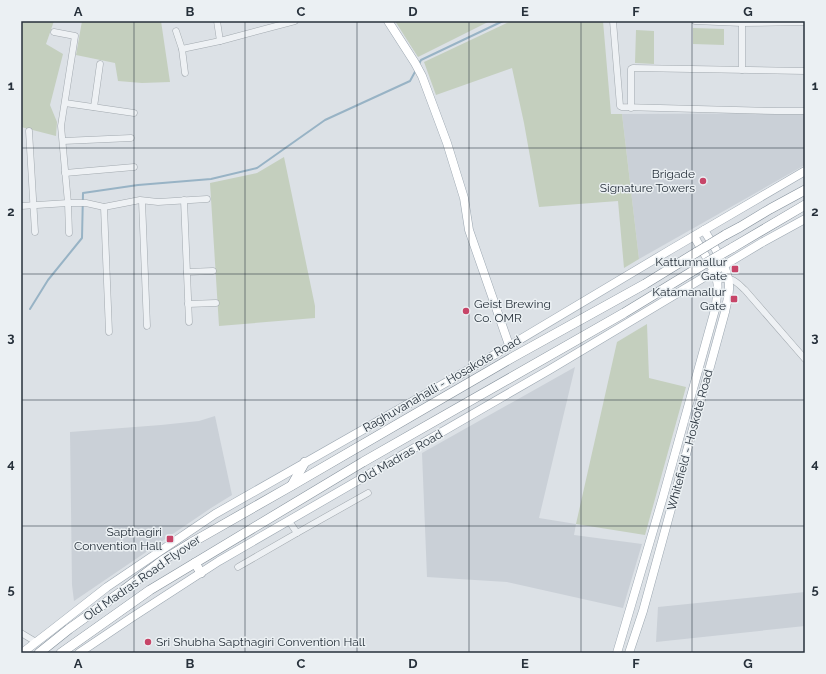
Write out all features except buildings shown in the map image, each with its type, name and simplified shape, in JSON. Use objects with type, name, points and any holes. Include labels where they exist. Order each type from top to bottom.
[{"type":"highway","points":[[291,486],[466,384],[645,284],[725,235],[740,228],[770,209],[805,190]]},
{"type":"highway","name":"Old Madras Road","points":[[194,563],[363,462],[624,313],[805,205]]},
{"type":"highway","points":[[291,486],[306,462]]},
{"type":"highway","name":"Old Madras Road Flyover","points":[[39,653],[163,560],[204,534],[291,486]]},
{"type":"highway","points":[[194,563],[201,573]]},
{"type":"highway","name":"Old Madras Road Flyover","points":[[61,653],[150,590],[194,563]]},
{"type":"main road","points":[[388,21],[422,76],[447,143],[464,198],[469,230],[509,345]]},
{"type":"main road","name":"Raghuvanahalli - Hosakote Road","points":[[22,653],[107,587],[210,517],[489,358],[509,345],[524,338],[805,171]]},
{"type":"main road","name":"Old Madras Road","points":[[79,653],[219,561],[556,366],[724,265],[805,219]]},
{"type":"main road","name":"Whitefield - Hoskote Road","points":[[629,653],[643,611],[729,294],[728,278],[724,265],[704,230]]},
{"type":"main road","name":"Whitefield - Hoskote Road","points":[[617,653],[659,512],[716,306],[717,280],[714,271],[694,236]]},
{"type":"street","points":[[217,21],[220,42]]},
{"type":"street","points":[[182,49],[220,42],[295,21]]},
{"type":"street","points":[[613,21],[620,106],[631,108],[776,112],[805,111]]},
{"type":"street","points":[[695,21],[742,23],[805,22]]},
{"type":"street","points":[[742,23],[742,70]]},
{"type":"street","points":[[176,31],[182,49],[185,73]]},
{"type":"street","points":[[54,32],[75,36],[61,126],[70,233]]},
{"type":"street","points":[[94,107],[100,64]]},
{"type":"street","points":[[631,108],[631,69],[633,68],[805,72]]},
{"type":"street","points":[[65,103],[134,113]]},
{"type":"street","points":[[29,131],[35,232]]},
{"type":"street","points":[[63,142],[131,138]]},
{"type":"street","points":[[65,172],[134,167]]},
{"type":"street","points":[[21,206],[86,203],[104,207],[142,201],[158,202],[207,199]]},
{"type":"street","points":[[184,200],[189,322]]},
{"type":"street","points":[[142,201],[147,326]]},
{"type":"street","points":[[104,207],[109,332]]},
{"type":"street","points":[[187,272],[213,271]]},
{"type":"street","points":[[717,280],[728,278],[734,281],[744,290],[805,359]]},
{"type":"street","points":[[188,304],[216,303]]},
{"type":"street","points":[[238,567],[368,493]]},
{"type":"street","points":[[289,521],[297,533]]},
{"type":"street","points":[[21,633],[36,642]]},
{"type":"shaded area","points":[[805,113],[805,165],[639,259],[622,114]]},
{"type":"shaded area","points":[[575,367],[539,518],[576,524],[574,535],[642,544],[623,608],[507,582],[427,577],[422,453]]},
{"type":"shaded area","points":[[215,416],[232,495],[74,601],[72,585],[70,432],[199,421]]},
{"type":"shaded area","points":[[805,592],[805,626],[656,642],[658,607]]},
{"type":"green space","points":[[21,21],[54,21],[46,44],[63,54],[50,105],[57,122],[56,136],[21,127]]},
{"type":"green space","points":[[82,21],[161,21],[170,82],[142,83],[118,81],[115,63],[76,55]]},
{"type":"green space","points":[[395,21],[490,21],[418,57]]},
{"type":"green space","points":[[511,21],[603,21],[611,114],[622,114],[639,259],[624,268],[618,201],[539,207],[524,123],[512,68],[436,95],[424,62]]},
{"type":"green space","points":[[693,28],[724,29],[724,45],[693,44]]},
{"type":"green space","points":[[636,30],[654,31],[654,64],[635,63]]},
{"type":"green space","points":[[284,157],[315,306],[315,318],[219,326],[210,183],[257,173]]},
{"type":"green space","points":[[647,324],[649,378],[686,387],[645,535],[576,524],[617,342]]},
{"type":"waterway","points":[[419,64],[421,60],[503,21]]},
{"type":"waterway","points":[[30,309],[48,280],[82,238],[83,193],[138,185],[211,179],[257,168],[325,120],[410,81],[416,70]]},
{"type":"place","name":"Brigade Signature Towers","points":[[703,181]]},
{"type":"place","name":"Kattumnallur Gate","points":[[735,269]]},
{"type":"place","name":"Katamanallur Gate","points":[[734,299]]},
{"type":"place","name":"Geist Brewing Co. OMR","points":[[466,311]]},
{"type":"place","name":"Sapthagiri Convention Hall","points":[[170,539]]},
{"type":"place","name":"Sri Shubha Sapthagiri Convention Hall","points":[[148,642]]}]
